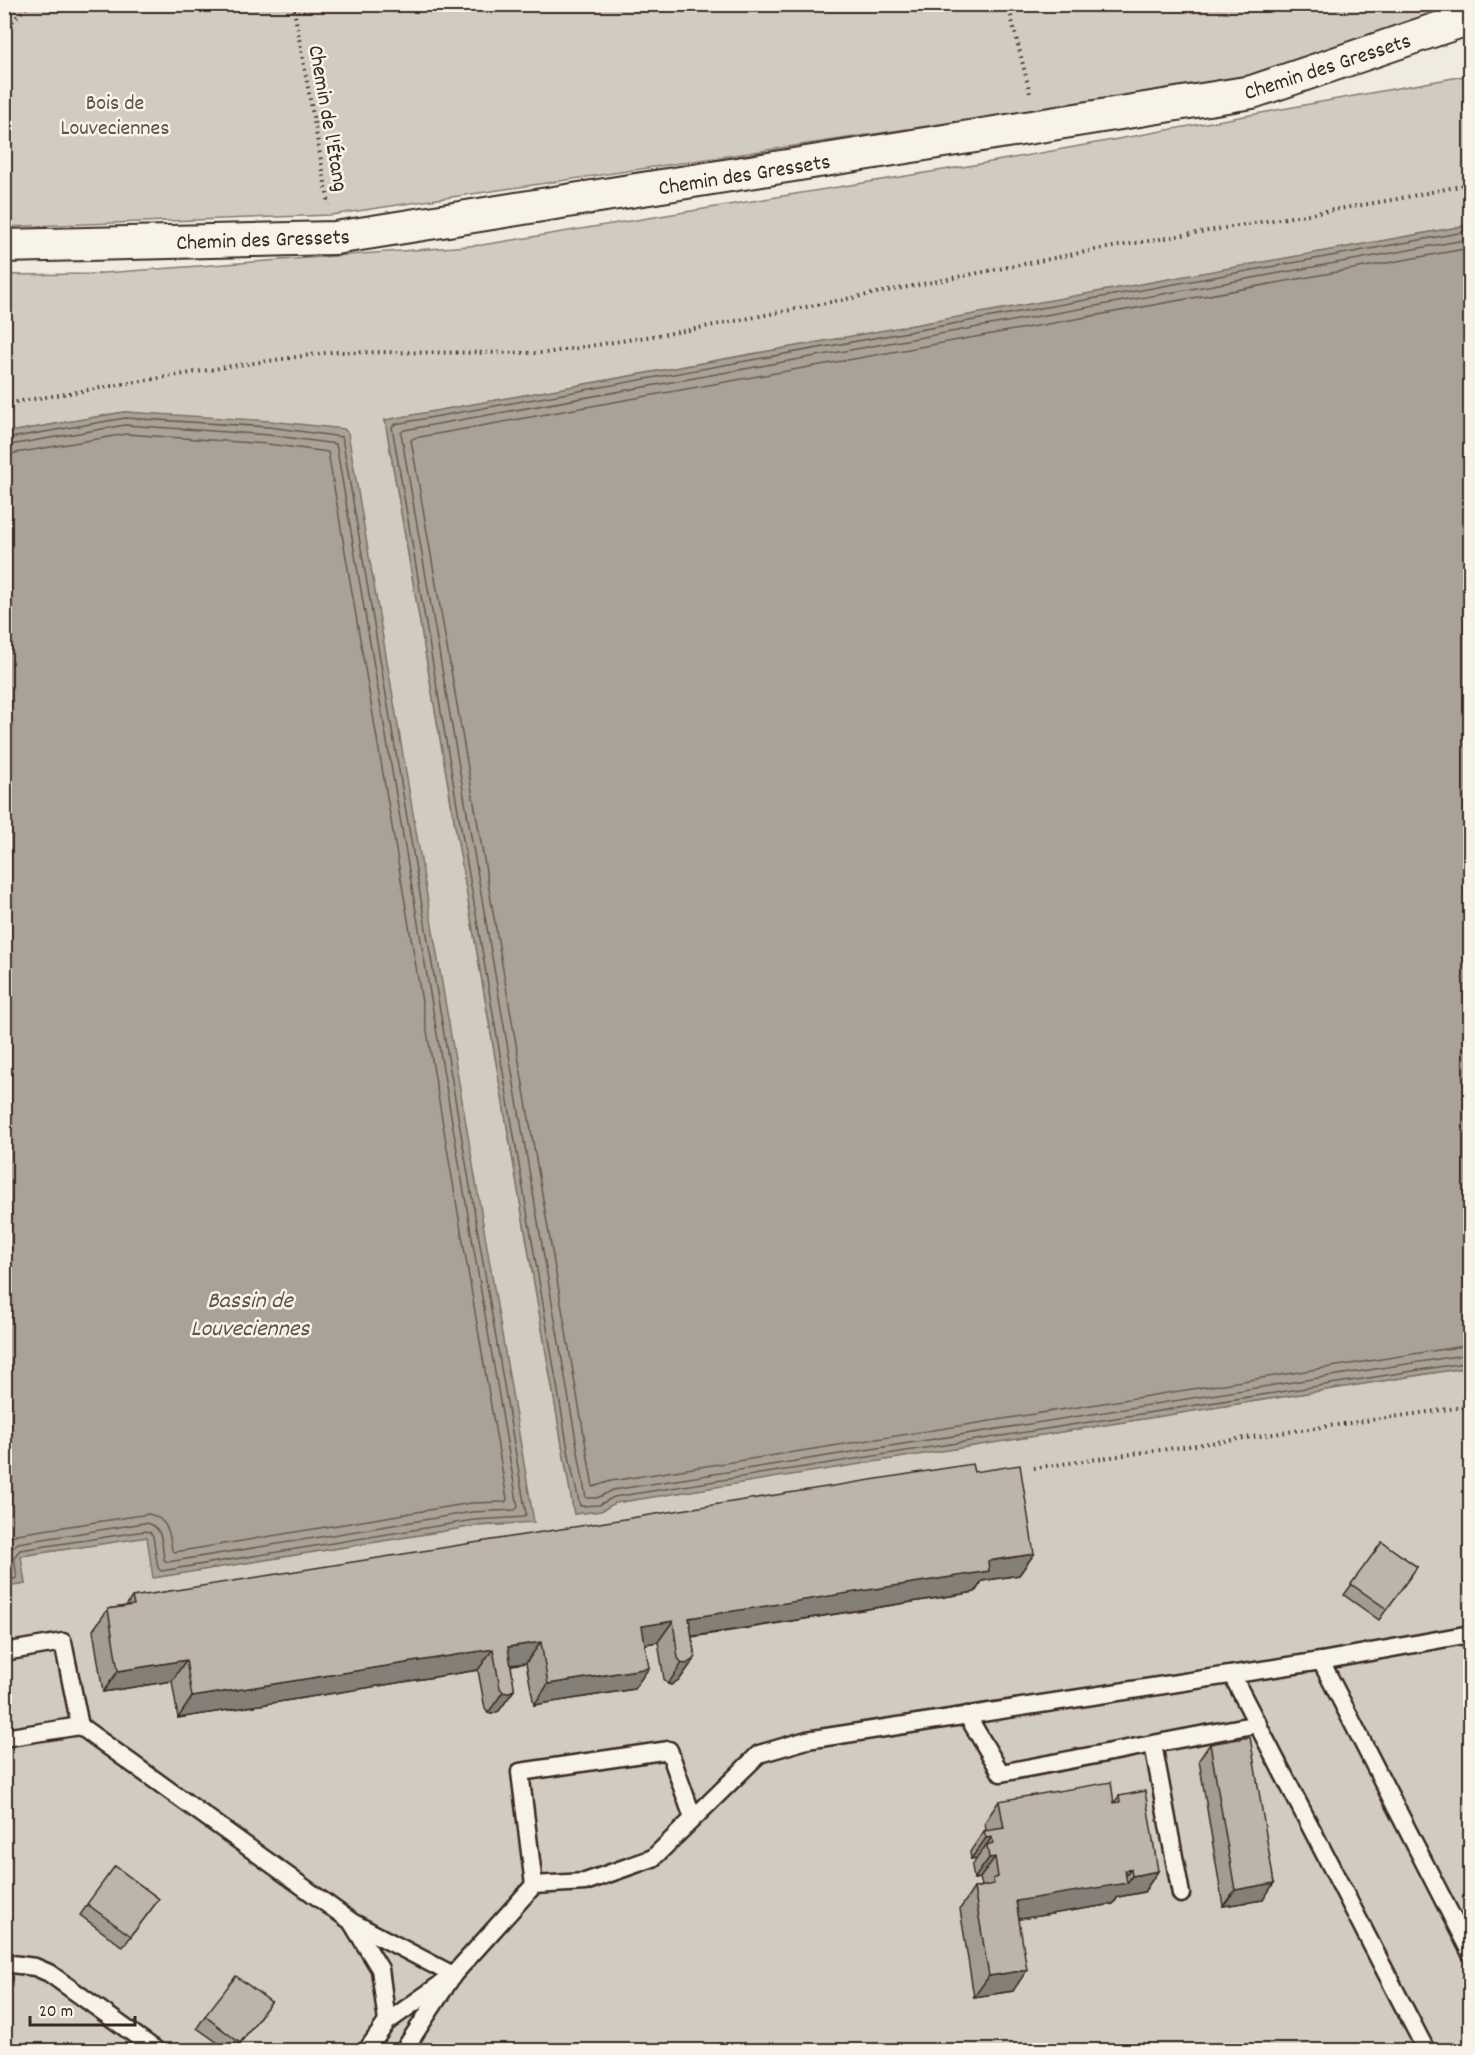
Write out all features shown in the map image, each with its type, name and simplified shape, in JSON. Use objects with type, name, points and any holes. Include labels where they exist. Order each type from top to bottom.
[{"type":"street","name":"Chemin des Gressets","points":[[4,246],[334,238],[1252,92],[1470,18]]},
{"type":"lane","points":[[404,2050],[453,1975],[534,1885],[585,1882],[653,1858],[759,1754],[807,1740],[1321,1661],[1470,1634]]},
{"type":"lane","points":[[4,1652],[63,1641],[80,1726],[352,1922],[453,1975]]},
{"type":"lane","points":[[1321,1661],[1470,1952]]},
{"type":"lane","points":[[1232,1675],[1426,2050]]},
{"type":"lane","points":[[968,1715],[1001,1773],[1258,1724]]},
{"type":"lane","points":[[4,1738],[80,1726]]},
{"type":"lane","points":[[1153,1744],[1181,1894]]},
{"type":"lane","points":[[534,1885],[520,1772],[669,1750],[693,1818]]},
{"type":"lane","points":[[352,1922],[380,1969],[387,2022]]},
{"type":"lane","points":[[4,1963],[35,1967],[49,1973],[156,2050]]},
{"type":"lane","points":[[367,2050],[387,2022],[453,1975]]},
{"type":"path","points":[[4,30],[29,4]]},
{"type":"path","name":"Chemin de l'Étang","points":[[293,4],[334,238]]},
{"type":"path","points":[[1008,4],[1038,126]]},
{"type":"path","points":[[4,404],[332,352],[545,353],[684,331],[1095,250],[1386,201],[1470,184]]},
{"type":"path","points":[[1034,1468],[1470,1406]]},
{"type":"green space","name":"Bois de Louveciennes","points":[[4,5],[1459,5],[1250,78],[331,215],[5,227]]},
{"type":"green space","points":[[1470,75],[1470,225],[385,420],[574,1514],[601,1511],[614,1503],[1470,1367],[1470,2050],[5,2050],[4,1587],[25,1584],[20,1556],[148,1537],[154,1578],[475,1526],[504,1525],[343,429],[124,412],[5,433],[5,275],[90,274],[482,245],[974,165]]},
{"type":"water","points":[[1470,225],[1470,1367],[615,1503],[601,1511],[574,1514],[385,420]]},
{"type":"water","name":"Bassin de Louveciennes","points":[[124,412],[270,421],[344,429],[348,433],[534,1522],[475,1526],[153,1578],[147,1537],[21,1556],[25,1584],[5,1587],[5,433]]},
{"type":"building","points":[[972,1464],[974,1472],[1020,1465],[1034,1554],[988,1561],[989,1571],[689,1618],[695,1658],[686,1664],[678,1658],[673,1621],[642,1626],[649,1668],[548,1684],[541,1642],[508,1647],[514,1690],[507,1693],[500,1688],[493,1649],[192,1697],[186,1660],[118,1671],[108,1609],[134,1605],[132,1597]]},
{"type":"building","points":[[1382,1542],[1417,1567],[1387,1609],[1351,1584]]},
{"type":"building","points":[[1250,1737],[1274,1883],[1235,1890],[1210,1744]]},
{"type":"building","points":[[1111,1782],[1114,1803],[1120,1802],[1119,1796],[1145,1791],[1158,1871],[1132,1876],[1131,1869],[1125,1870],[1127,1883],[1016,1901],[1027,1970],[989,1976],[974,1888],[994,1884],[993,1879],[998,1877],[995,1857],[989,1858],[987,1845],[993,1843],[992,1837],[986,1838],[984,1831],[1004,1828],[999,1801]]},
{"type":"building","points":[[115,1866],[159,1899],[131,1936],[87,1904]]},
{"type":"building","points":[[236,1976],[271,2002],[240,2043],[205,2016]]}]
